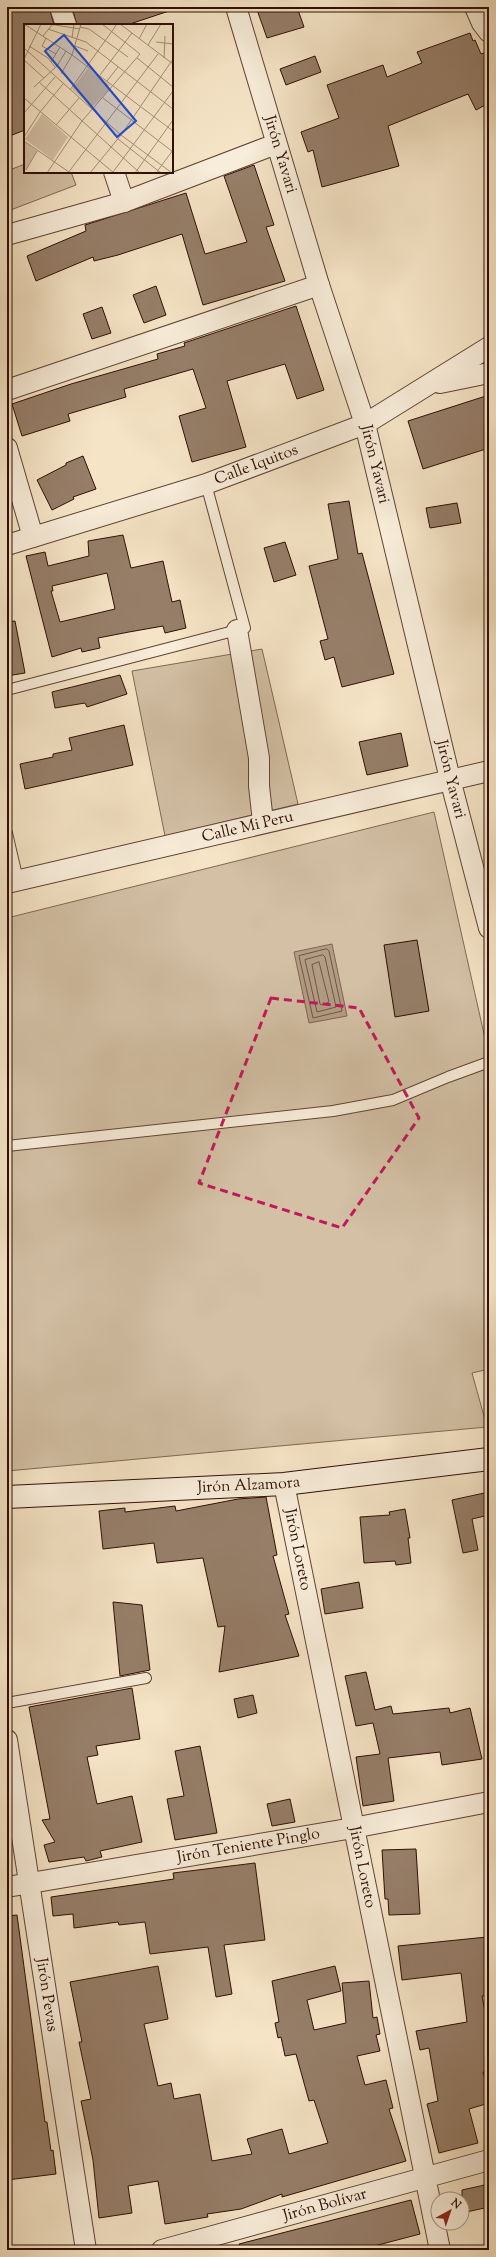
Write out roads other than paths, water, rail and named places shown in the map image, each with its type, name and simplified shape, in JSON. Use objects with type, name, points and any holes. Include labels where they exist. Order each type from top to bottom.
[{"type":"street","points":[[60,7],[66,24]]},
{"type":"street","name":"Jirón Yavari","points":[[236,7],[319,285],[365,424],[450,779],[489,928]]},
{"type":"street","points":[[475,7],[482,23],[489,32]]},
{"type":"street","points":[[7,235],[124,202],[276,144]]},
{"type":"street","points":[[114,173],[124,202]]},
{"type":"street","points":[[7,390],[319,285]]},
{"type":"street","name":"Calle Iquitos","points":[[7,545],[206,484],[365,424],[429,386],[489,347]]},
{"type":"street","points":[[429,386],[489,373]]},
{"type":"street","points":[[7,448],[33,537]]},
{"type":"street","points":[[237,630],[259,758],[259,786],[263,822]]},
{"type":"street","name":"Calle Mi Peru","points":[[13,882],[263,822],[489,771]]},
{"type":"street","name":"Jirón Alzamora","points":[[7,1497],[284,1484],[489,1459]]},
{"type":"street","name":"Jirón Loreto","points":[[284,1484],[440,2250]]},
{"type":"street","name":"Jirón Pevas","points":[[7,1740],[86,2250]]},
{"type":"street","name":"Jirón Teniente Pinglo","points":[[7,1887],[353,1828],[489,1802]]},
{"type":"street","name":"Jirón Bolívar","points":[[162,2250],[489,2160]]},
{"type":"lane","points":[[7,690],[245,628],[206,484]]},
{"type":"lane","points":[[7,833],[13,882]]},
{"type":"lane","points":[[7,1146],[333,1111],[393,1100],[448,1076],[489,1062]]},
{"type":"lane","points":[[7,1703],[146,1678]]},
{"type":"water","points":[[332,944],[347,1016],[309,1023],[294,952]]}]
